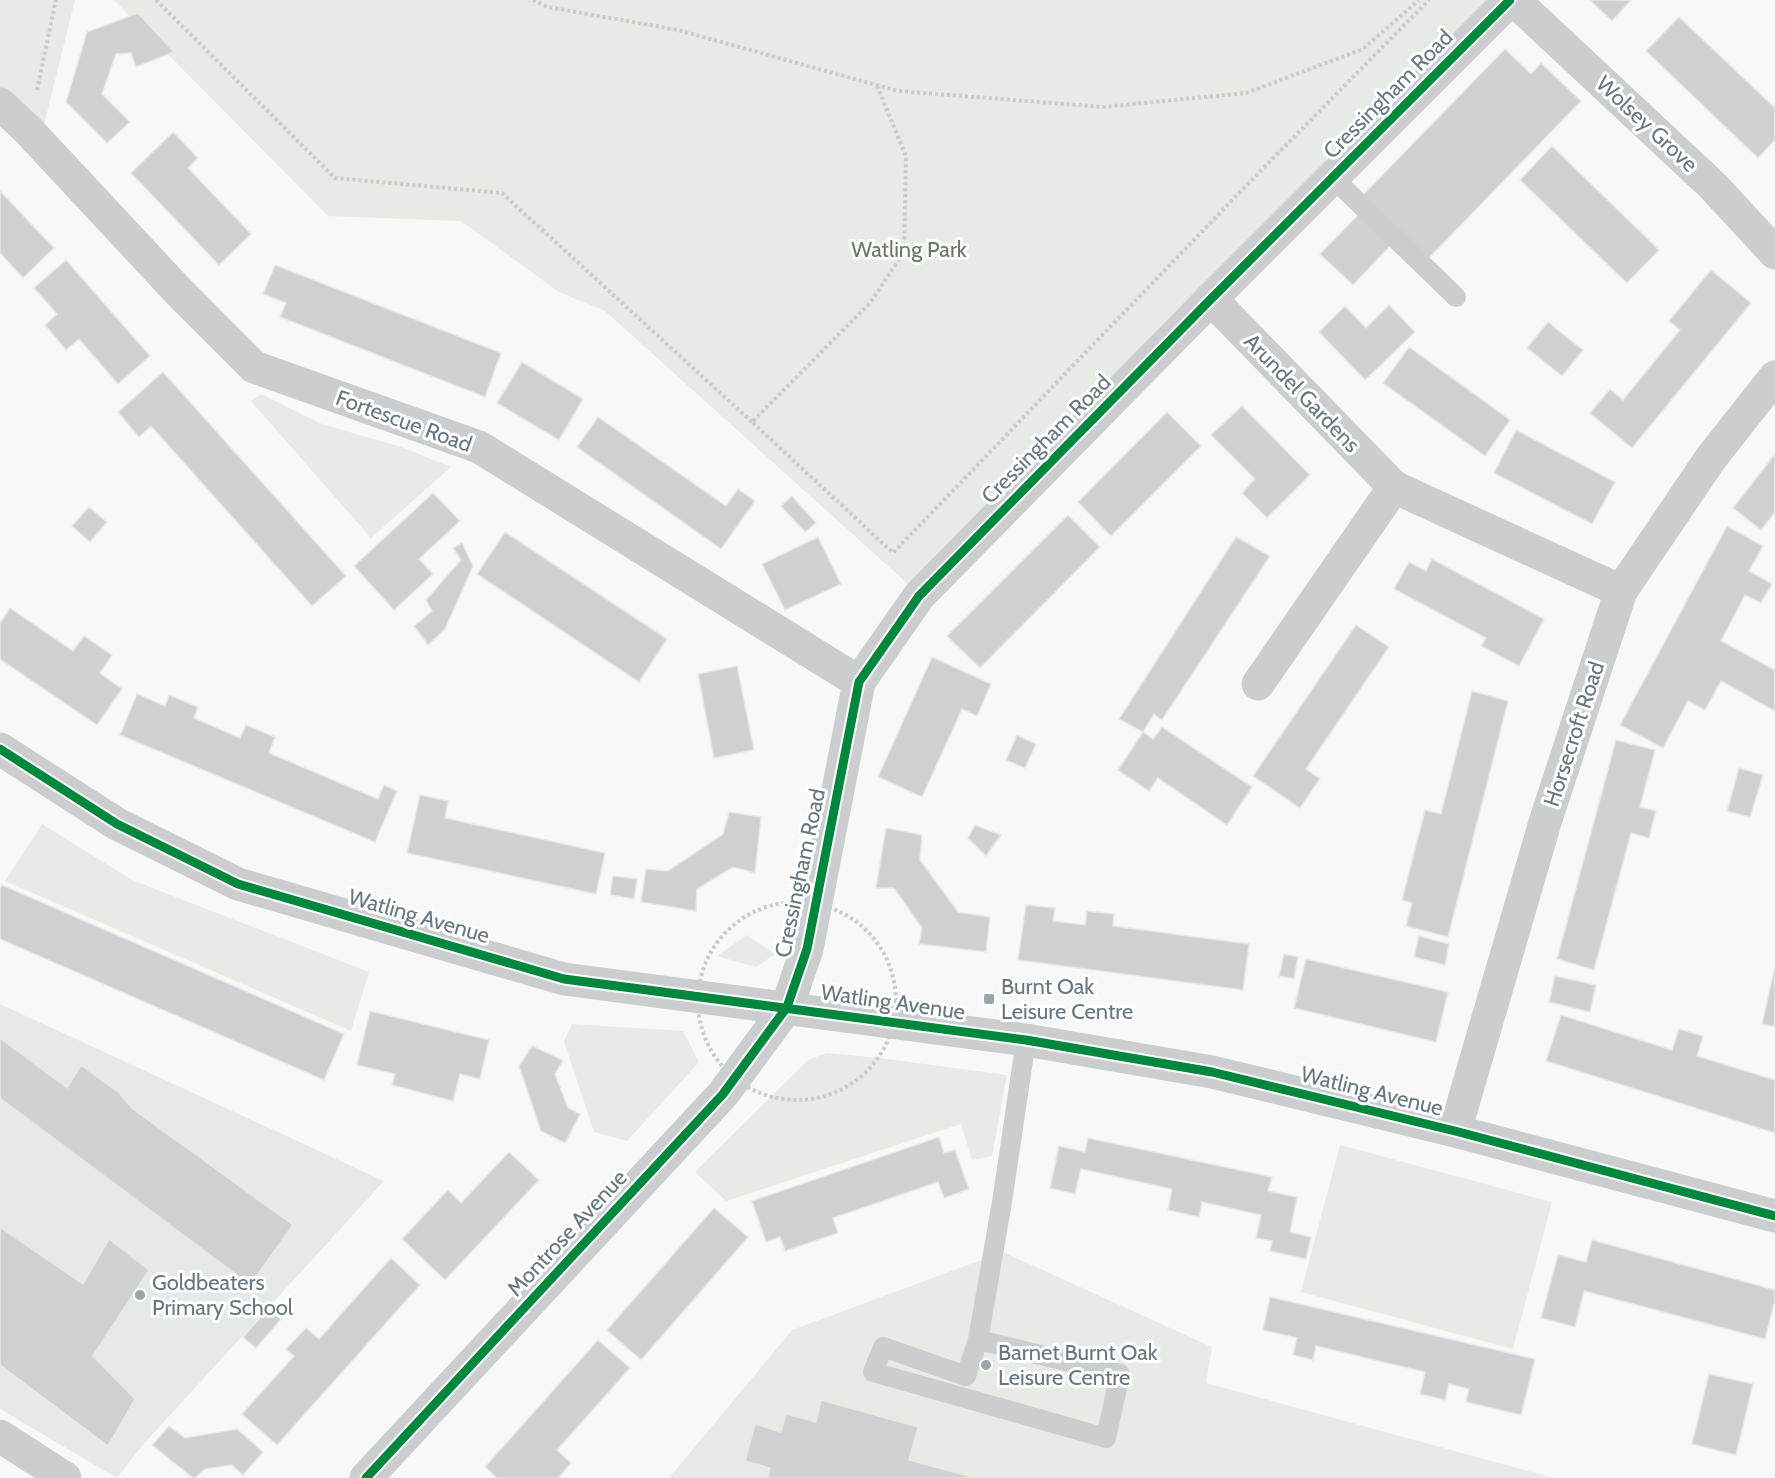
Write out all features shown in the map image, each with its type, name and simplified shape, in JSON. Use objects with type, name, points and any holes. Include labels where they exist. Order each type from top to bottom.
[{"type":"street","name":"Cressingham Road","points":[[787,1007],[807,949],[859,682],[919,596],[1211,299],[1512,0]]},
{"type":"street","name":"Wolsey Grove","points":[[1512,0],[1713,186],[1775,252]]},
{"type":"street","name":"Fortescue Road","points":[[0,104],[28,130],[180,293],[254,367],[478,447],[859,682]]},
{"type":"street","name":"Arundel Gardens","points":[[1211,299],[1394,487],[1621,591]]},
{"type":"street","name":"Horsecroft Road","points":[[1455,1131],[1546,819],[1621,591],[1711,458],[1775,377]]},
{"type":"street","points":[[1258,684],[1394,487]]},
{"type":"street","name":"Watling Avenue","points":[[0,748],[117,824],[238,884],[564,979],[1026,1040],[1212,1072],[1455,1131],[1775,1216]]},
{"type":"street","name":"Montrose Avenue","points":[[366,1478],[723,1094],[787,1007]]},
{"type":"street","points":[[0,1436],[65,1478]]},
{"type":"lane","points":[[1333,178],[1456,297]]},
{"type":"lane","points":[[978,1340],[1120,1374],[1106,1438],[873,1372],[882,1347],[966,1376],[978,1340],[1002,1202],[1026,1040]]},
{"type":"path","points":[[28,130],[56,0]]},
{"type":"path","points":[[156,0],[335,178],[502,193],[893,553],[1237,195],[1429,0]]},
{"type":"path","points":[[533,0],[548,7],[678,30],[898,91],[1103,107],[1246,93],[1363,49],[1419,0]]},
{"type":"path","points":[[752,422],[870,303],[904,252],[906,156],[878,86]]},
{"type":"shaded area","name":"Goldbeaters Primary School","points":[[0,1004],[384,1181],[141,1447],[117,1478],[0,1409]]},
{"type":"green space","points":[[0,0],[75,0],[40,141],[0,104]]},
{"type":"green space","name":"Watling Park","points":[[114,0],[1512,0],[919,594],[605,311],[559,292],[461,221],[328,216]]},
{"type":"green space","points":[[261,394],[322,424],[401,447],[451,467],[371,538],[251,401]]},
{"type":"green space","points":[[42,824],[132,880],[369,972],[351,1031],[5,881]]},
{"type":"green space","points":[[747,935],[775,954],[756,967],[717,956]]},
{"type":"green space","points":[[572,1024],[683,1031],[699,1062],[627,1141],[594,1132],[564,1041]]},
{"type":"green space","points":[[827,1053],[1007,1075],[992,1156],[972,1160],[961,1124],[726,1201],[695,1172],[808,1060]]},
{"type":"green space","points":[[1340,1145],[1552,1202],[1513,1349],[1301,1292]]},
{"type":"green space","name":"Barnet Burnt Oak Leisure Centre","points":[[1003,1252],[1212,1347],[1206,1383],[1553,1478],[669,1478],[792,1330]]},
{"type":"building","points":[[1590,0],[1631,0],[1612,21]]},
{"type":"building","points":[[138,13],[174,52],[136,67],[131,53],[116,54],[102,94],[130,122],[107,143],[66,102],[87,32]]},
{"type":"building","points":[[1679,17],[1775,108],[1775,140],[1758,158],[1646,51]]},
{"type":"building","points":[[1505,49],[1531,74],[1541,63],[1581,101],[1426,261],[1361,197]]},
{"type":"building","points":[[173,132],[198,158],[188,168],[251,234],[219,265],[131,173]]},
{"type":"building","points":[[1552,146],[1659,250],[1627,283],[1520,180]]},
{"type":"building","points":[[0,191],[54,248],[23,278],[0,253]]},
{"type":"building","points":[[1359,214],[1392,244],[1353,285],[1320,254]]},
{"type":"building","points":[[66,260],[150,356],[118,384],[79,339],[66,350],[45,325],[57,314],[34,288]]},
{"type":"building","points":[[275,265],[501,353],[485,397],[280,317],[286,303],[263,294]]},
{"type":"building","points":[[1711,270],[1751,303],[1632,448],[1590,413],[1610,389],[1623,400],[1680,330],[1669,321]]},
{"type":"building","points":[[1389,305],[1415,332],[1365,380],[1319,332],[1345,306],[1366,328]]},
{"type":"building","points":[[1548,322],[1583,350],[1562,376],[1527,348]]},
{"type":"building","points":[[1409,347],[1510,420],[1485,456],[1383,383]]},
{"type":"building","points":[[522,362],[583,399],[559,440],[497,403]]},
{"type":"building","points":[[163,372],[346,576],[312,606],[151,426],[139,437],[118,412]]},
{"type":"building","points":[[1242,406],[1310,475],[1267,518],[1242,493],[1255,479],[1211,435]]},
{"type":"building","points":[[1167,412],[1201,446],[1111,536],[1078,502]]},
{"type":"building","points":[[598,417],[726,506],[738,489],[755,501],[721,549],[577,447]]},
{"type":"building","points":[[1516,430],[1615,482],[1592,524],[1494,473]]},
{"type":"building","points":[[1775,454],[1775,512],[1761,530],[1733,508]]},
{"type":"building","points":[[433,493],[460,521],[419,559],[433,574],[394,610],[354,566]]},
{"type":"building","points":[[792,496],[816,523],[805,532],[781,506]]},
{"type":"building","points":[[89,507],[107,522],[90,542],[72,526]]},
{"type":"building","points":[[1068,515],[1100,547],[980,668],[947,636]]},
{"type":"building","points":[[1727,526],[1763,546],[1749,571],[1772,584],[1761,603],[1745,595],[1721,641],[1775,670],[1775,711],[1721,681],[1705,710],[1688,701],[1663,748],[1620,725]]},
{"type":"building","points":[[505,532],[667,639],[639,682],[477,574]]},
{"type":"building","points":[[818,537],[841,584],[785,610],[762,564]]},
{"type":"building","points":[[1236,537],[1270,556],[1162,720],[1154,714],[1143,732],[1119,719]]},
{"type":"building","points":[[462,543],[473,566],[445,629],[428,645],[414,626],[432,611],[426,600],[461,560],[453,548]]},
{"type":"building","points":[[1432,559],[1544,619],[1519,666],[1481,646],[1486,638],[1394,589],[1409,562],[1426,571]]},
{"type":"building","points":[[10,608],[73,651],[84,636],[112,655],[100,673],[122,689],[97,725],[0,659],[0,623]]},
{"type":"building","points":[[1356,625],[1389,647],[1306,769],[1320,779],[1300,808],[1253,776]]},
{"type":"building","points":[[932,657],[991,684],[977,716],[962,709],[922,797],[878,777]]},
{"type":"building","points":[[737,666],[754,750],[714,758],[698,674]]},
{"type":"building","points":[[1472,691],[1508,701],[1448,937],[1406,926],[1412,903],[1402,900],[1425,810],[1441,814]]},
{"type":"building","points":[[137,694],[165,706],[169,695],[198,707],[194,718],[240,738],[246,725],[275,737],[269,753],[378,799],[384,785],[397,791],[375,842],[120,735]]},
{"type":"building","points":[[1162,727],[1252,787],[1227,825],[1158,778],[1149,791],[1118,770],[1143,732],[1153,739]]},
{"type":"building","points":[[1017,735],[1036,744],[1025,768],[1006,760]]},
{"type":"building","points":[[1616,740],[1655,750],[1640,807],[1656,811],[1649,838],[1631,833],[1594,970],[1557,959]]},
{"type":"building","points":[[1739,768],[1763,775],[1750,817],[1727,811]]},
{"type":"building","points":[[420,795],[448,801],[445,818],[605,853],[596,894],[407,853]]},
{"type":"building","points":[[729,812],[761,817],[755,873],[733,867],[697,889],[696,911],[641,902],[646,869],[668,871],[723,834]]},
{"type":"building","points":[[975,825],[1001,835],[986,856],[968,838]]},
{"type":"building","points":[[886,828],[922,835],[920,860],[958,912],[990,917],[986,952],[919,944],[922,928],[894,888],[876,888]]},
{"type":"building","points":[[613,876],[637,879],[634,899],[610,895]]},
{"type":"building","points":[[2,885],[344,1034],[324,1080],[0,939],[0,889]]},
{"type":"building","points":[[1026,905],[1055,908],[1053,921],[1085,925],[1087,911],[1114,914],[1113,926],[1249,944],[1243,990],[1018,960]]},
{"type":"building","points":[[1419,936],[1449,944],[1445,965],[1414,957]]},
{"type":"building","points":[[1284,954],[1298,957],[1294,979],[1279,976]]},
{"type":"building","points":[[1306,959],[1448,992],[1436,1042],[1294,1008]]},
{"type":"building","points":[[1775,966],[1775,1027],[1762,1024]]},
{"type":"building","points":[[1555,976],[1596,985],[1590,1012],[1549,1002]]},
{"type":"building","points":[[370,1011],[489,1040],[480,1079],[460,1074],[453,1101],[392,1085],[395,1074],[357,1065]]},
{"type":"building","points":[[1561,1015],[1672,1050],[1679,1029],[1703,1036],[1697,1056],[1775,1080],[1775,1133],[1546,1061]]},
{"type":"building","points":[[0,1038],[67,1088],[81,1065],[119,1093],[133,1109],[293,1225],[250,1285],[0,1098]]},
{"type":"building","points":[[532,1046],[563,1060],[555,1074],[568,1108],[580,1114],[565,1143],[541,1131],[519,1066]]},
{"type":"building","points":[[939,1137],[944,1153],[955,1150],[969,1189],[944,1198],[938,1182],[833,1218],[838,1233],[785,1251],[780,1237],[766,1242],[752,1201]]},
{"type":"building","points":[[1088,1138],[1272,1177],[1268,1191],[1297,1197],[1290,1232],[1311,1237],[1306,1259],[1270,1251],[1272,1241],[1256,1238],[1261,1215],[1202,1202],[1199,1217],[1168,1210],[1172,1189],[1081,1169],[1075,1194],[1050,1188],[1059,1146],[1085,1152]]},
{"type":"building","points":[[509,1152],[539,1180],[445,1280],[402,1239],[448,1190],[461,1203]]},
{"type":"building","points":[[714,1208],[748,1237],[641,1360],[607,1330]]},
{"type":"building","points":[[0,1227],[83,1284],[109,1239],[149,1270],[93,1356],[135,1399],[108,1446],[0,1365]]},
{"type":"building","points":[[1592,1240],[1775,1290],[1775,1300],[1765,1339],[1584,1291],[1575,1327],[1541,1318],[1558,1255],[1586,1262]]},
{"type":"building","points":[[391,1258],[420,1285],[277,1445],[242,1414],[294,1356],[286,1349],[306,1328],[319,1339]]},
{"type":"building","points":[[1270,1297],[1535,1359],[1521,1415],[1466,1402],[1469,1389],[1449,1384],[1445,1400],[1420,1394],[1425,1372],[1316,1346],[1313,1360],[1293,1355],[1297,1338],[1263,1330]]},
{"type":"building","points":[[269,1308],[281,1319],[256,1348],[243,1337]]},
{"type":"building","points":[[598,1340],[630,1368],[557,1450],[571,1463],[558,1478],[497,1478],[485,1467]]},
{"type":"building","points":[[1709,1374],[1753,1384],[1736,1455],[1692,1444]]},
{"type":"building","points":[[821,1400],[918,1427],[909,1460],[976,1478],[768,1478],[770,1468],[745,1461],[755,1424],[781,1432],[786,1414],[816,1422]]},
{"type":"building","points":[[169,1426],[185,1438],[237,1429],[263,1452],[243,1475],[232,1465],[205,1469],[193,1478],[152,1445]]},
{"type":"cycle path","points":[[366,1478],[723,1094],[787,1007],[807,949],[859,682],[919,596],[1510,0]]},
{"type":"cycle path","points":[[0,749],[117,824],[238,884],[564,979],[1026,1040],[1212,1072],[1455,1131],[1775,1216]]},
{"type":"place","name":"Burnt Oak Leisure Centre","points":[[989,999]]},
{"type":"place","name":"Goldbeaters Primary School","points":[[140,1295]]},
{"type":"place","name":"Barnet Burnt Oak Leisure Centre","points":[[986,1365]]}]
